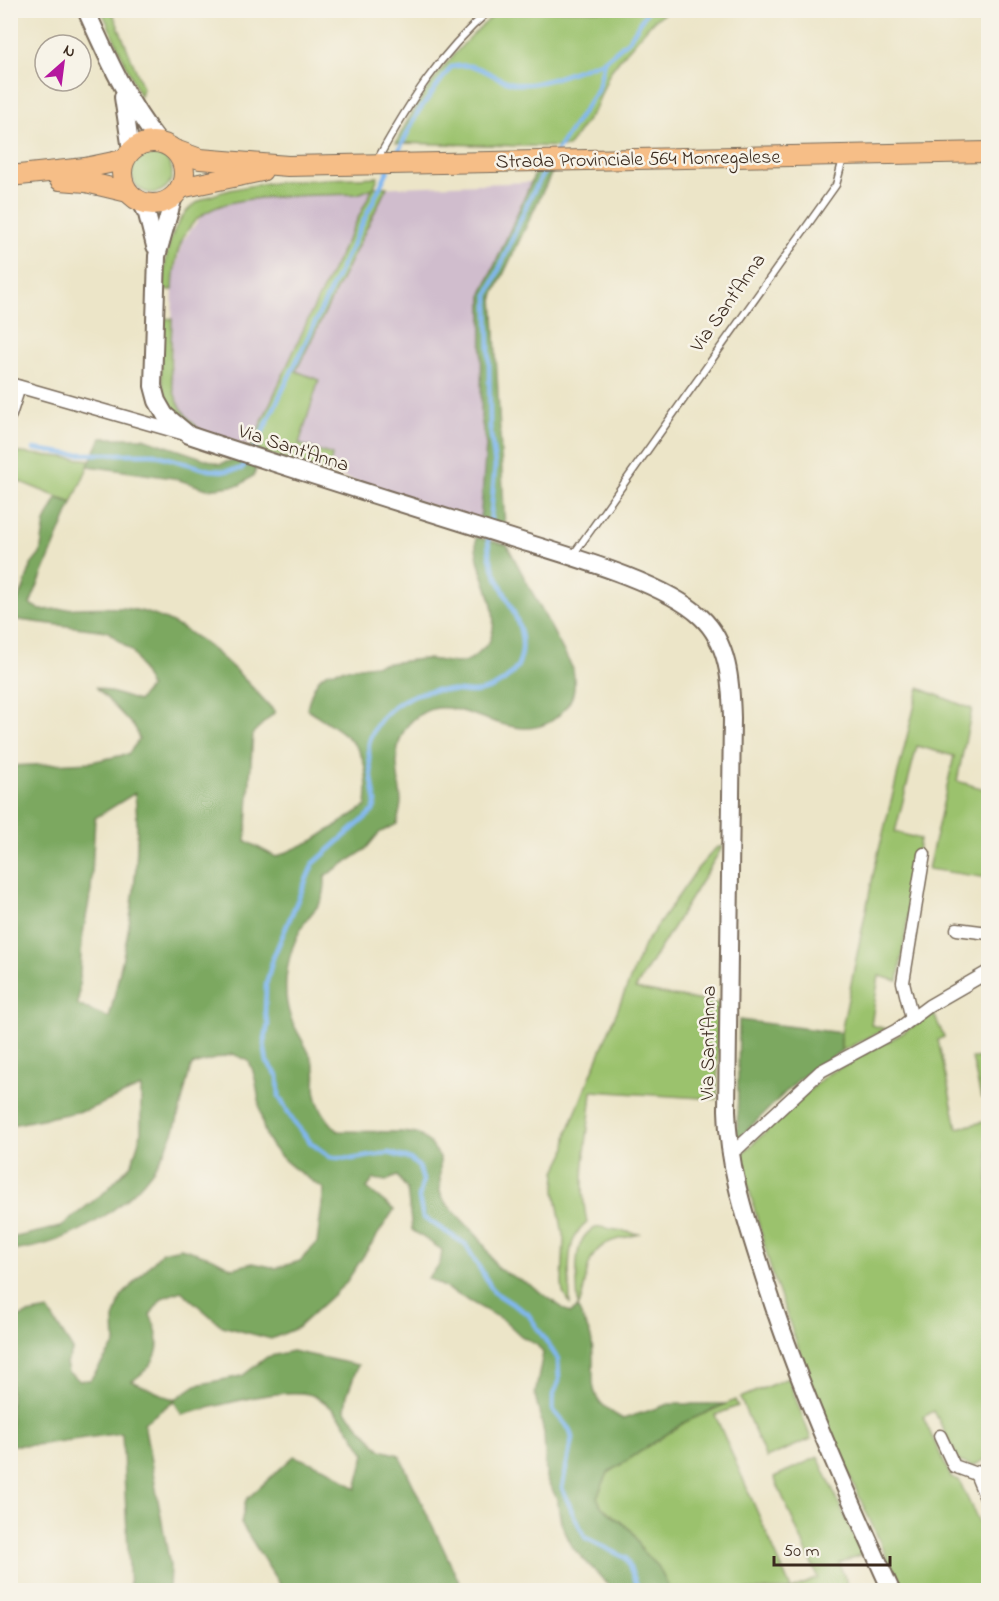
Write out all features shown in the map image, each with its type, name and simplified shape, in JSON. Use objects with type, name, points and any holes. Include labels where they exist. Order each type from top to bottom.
[{"type":"main road","name":"Strada Provinciale 564 Monregalese","points":[[14,176],[85,168],[127,155],[149,141],[200,159],[288,166],[388,162],[988,152]]},
{"type":"main road","points":[[167,146],[184,168],[177,192]]},
{"type":"main road","points":[[127,155],[121,177],[134,197]]},
{"type":"main road","name":"Strada Provinciale 564 Monregalese","points":[[14,176],[87,182],[158,204],[177,192],[288,166]]},
{"type":"street","points":[[86,10],[120,84],[138,115],[167,146]]},
{"type":"street","points":[[120,84],[127,155]]},
{"type":"street","name":"Via Sant'Anna","points":[[157,256],[177,192]]},
{"type":"street","name":"Via Sant'Anna","points":[[134,197],[153,232],[157,256],[154,394],[165,415],[189,435],[572,557],[659,590],[693,610],[717,639],[728,669],[732,729],[727,1110],[729,1153],[767,1288],[819,1431],[891,1590]]},
{"type":"street","points":[[10,415],[15,386],[189,435]]},
{"type":"street","points":[[912,1019],[903,982],[924,854]]},
{"type":"street","points":[[957,929],[988,933]]},
{"type":"street","points":[[729,1153],[738,1148],[813,1076],[988,972]]},
{"type":"street","points":[[940,1436],[954,1466],[976,1474],[988,1503]]},
{"type":"street","points":[[976,1474],[988,1467]]},
{"type":"lane","points":[[388,162],[427,76],[456,42],[490,10]]},
{"type":"lane","name":"Via Sant'Anna","points":[[572,557],[836,185],[843,155]]},
{"type":"shaded area","points":[[531,182],[482,294],[481,418],[486,445],[480,522],[202,431],[183,412],[171,385],[173,279],[182,242],[203,214],[224,203],[246,199],[373,188]]},
{"type":"green space","points":[[102,11],[112,11],[143,88],[140,97]]},
{"type":"green space","points":[[499,11],[668,11],[654,20],[610,72],[595,109],[568,147],[396,143],[417,105],[440,71],[453,55]]},
{"type":"green space","points":[[152,153],[160,154],[166,159],[171,165],[171,181],[166,187],[160,192],[152,193],[144,192],[138,187],[133,181],[132,173],[133,165],[138,159],[144,154]]},
{"type":"green space","points":[[553,170],[493,296],[505,529],[480,522],[486,445],[481,418],[482,294],[536,171]]},
{"type":"green space","points":[[378,177],[374,187],[387,187],[296,371],[319,380],[299,444],[332,455],[329,473],[250,448],[310,315],[373,188],[358,194],[251,199],[213,209],[199,217],[188,229],[180,245],[175,265],[173,290],[162,290],[166,259],[171,239],[186,212],[200,201],[222,192],[276,182]]},
{"type":"green space","points":[[162,318],[172,319],[171,366],[175,394],[180,407],[202,431],[186,422],[174,411],[162,384]]},
{"type":"green space","points":[[101,438],[143,438],[220,464],[233,460],[257,466],[254,475],[240,485],[207,489],[173,478],[88,466]]},
{"type":"green space","points":[[11,452],[91,460],[72,503],[11,478]]},
{"type":"green space","points":[[57,498],[72,503],[30,604],[40,610],[123,608],[146,612],[168,621],[188,632],[226,661],[275,712],[253,733],[246,841],[276,857],[314,840],[366,806],[365,770],[356,746],[336,728],[307,709],[318,680],[326,673],[358,667],[426,659],[456,663],[474,656],[489,643],[493,627],[491,601],[479,563],[476,537],[507,545],[573,669],[574,688],[571,698],[560,714],[546,724],[531,728],[515,727],[452,709],[438,708],[425,712],[407,726],[397,754],[401,807],[397,824],[379,833],[365,850],[325,876],[322,900],[302,927],[289,959],[286,982],[287,1005],[314,1065],[315,1088],[320,1106],[338,1131],[418,1134],[430,1143],[440,1157],[440,1192],[445,1202],[481,1240],[498,1269],[530,1285],[570,1313],[578,1308],[591,1339],[594,1387],[601,1403],[623,1419],[669,1404],[726,1404],[685,1422],[608,1473],[597,1497],[601,1506],[632,1531],[643,1552],[658,1566],[670,1590],[613,1590],[572,1547],[561,1522],[557,1499],[546,1478],[544,1433],[535,1395],[543,1353],[537,1345],[521,1336],[505,1321],[428,1278],[440,1264],[442,1250],[412,1230],[407,1189],[397,1176],[386,1181],[374,1179],[367,1188],[394,1210],[345,1284],[297,1328],[271,1339],[222,1326],[181,1291],[162,1298],[150,1315],[157,1335],[157,1352],[148,1367],[132,1381],[174,1400],[196,1385],[242,1376],[267,1357],[292,1351],[358,1365],[347,1395],[345,1410],[381,1450],[399,1455],[463,1590],[283,1590],[241,1523],[246,1500],[294,1456],[330,1470],[356,1489],[365,1454],[337,1413],[314,1396],[302,1393],[269,1395],[182,1415],[174,1401],[144,1423],[170,1566],[169,1590],[130,1590],[122,1433],[35,1445],[11,1445],[10,1321],[27,1314],[48,1310],[73,1350],[66,1363],[68,1372],[79,1380],[90,1380],[115,1344],[114,1319],[121,1297],[162,1252],[181,1248],[213,1258],[232,1268],[253,1263],[276,1268],[300,1261],[317,1243],[324,1189],[289,1164],[273,1148],[264,1130],[255,1078],[249,1061],[233,1054],[192,1065],[170,1140],[158,1162],[143,1182],[125,1200],[105,1216],[83,1229],[35,1247],[11,1251],[11,1238],[60,1227],[106,1191],[132,1163],[141,1134],[141,1087],[87,1110],[11,1125],[11,766],[91,762],[128,754],[139,740],[136,729],[96,687],[138,701],[150,687],[133,652],[107,631],[11,619],[11,612],[23,590],[31,565],[40,554],[45,522]],"holes":[[[135,793],[137,821],[132,907],[109,1018],[78,1005],[82,939],[91,891],[95,818]]]},
{"type":"green space","points":[[919,688],[972,709],[957,781],[988,790],[988,878],[928,869],[954,756],[917,746],[895,832],[920,839],[898,981],[879,976],[871,1025],[886,1029],[841,1051],[841,1033],[875,866]]},
{"type":"green space","points":[[723,846],[635,989],[719,1004],[717,1099],[592,1091],[583,1172],[587,1222],[579,1230],[571,1249],[570,1304],[563,1293],[564,1240],[555,1191],[556,1171],[565,1153],[568,1131],[644,945],[698,868],[716,848]]},
{"type":"green space","points":[[933,1012],[944,1037],[938,1040],[957,1128],[988,1121],[988,1458],[973,1466],[960,1462],[934,1411],[923,1417],[951,1477],[959,1480],[979,1523],[988,1519],[988,1590],[902,1590],[824,1420],[772,1273],[740,1156],[826,1075],[903,1033]]},
{"type":"green space","points":[[739,1020],[841,1033],[841,1051],[799,1079],[737,1140]]},
{"type":"green space","points":[[988,1057],[988,1096],[981,1098],[972,1058]]},
{"type":"green space","points":[[600,1227],[639,1234],[612,1241],[597,1251],[589,1266],[578,1308],[579,1249],[583,1239],[590,1231]]},
{"type":"green space","points":[[788,1378],[811,1439],[766,1458],[740,1398]]},
{"type":"green space","points":[[735,1400],[738,1406],[715,1415],[791,1589],[818,1578],[774,1477],[818,1457],[862,1554],[839,1563],[850,1590],[670,1590],[658,1566],[643,1552],[632,1531],[601,1506],[597,1497],[608,1473],[685,1422]]},
{"type":"waterway","points":[[554,155],[598,89],[604,61],[629,40],[648,10]]},
{"type":"waterway","points":[[395,158],[418,112],[451,67],[471,66],[508,82],[527,84],[549,80],[604,61]]},
{"type":"waterway","points":[[490,527],[495,465],[490,427],[488,295],[529,200],[548,165]]},
{"type":"waterway","points":[[253,452],[388,170]]},
{"type":"waterway","points":[[34,449],[70,454],[154,454],[209,470],[225,471],[241,469],[249,460]]},
{"type":"waterway","points":[[489,535],[489,552],[493,568],[521,633],[522,649],[518,665],[504,680],[485,690],[477,692],[436,690],[414,695],[394,706],[379,722],[369,743],[376,802],[373,811],[313,864],[273,958],[266,985],[265,1013],[268,1024],[264,1044],[267,1062],[278,1076],[279,1096],[293,1121],[311,1143],[330,1157],[352,1159],[389,1153],[410,1159],[419,1167],[423,1180],[419,1198],[423,1217],[465,1244],[494,1292],[528,1314],[558,1359],[559,1381],[553,1395],[553,1410],[570,1430],[572,1438],[562,1488],[586,1538],[626,1558],[639,1590]]}]
